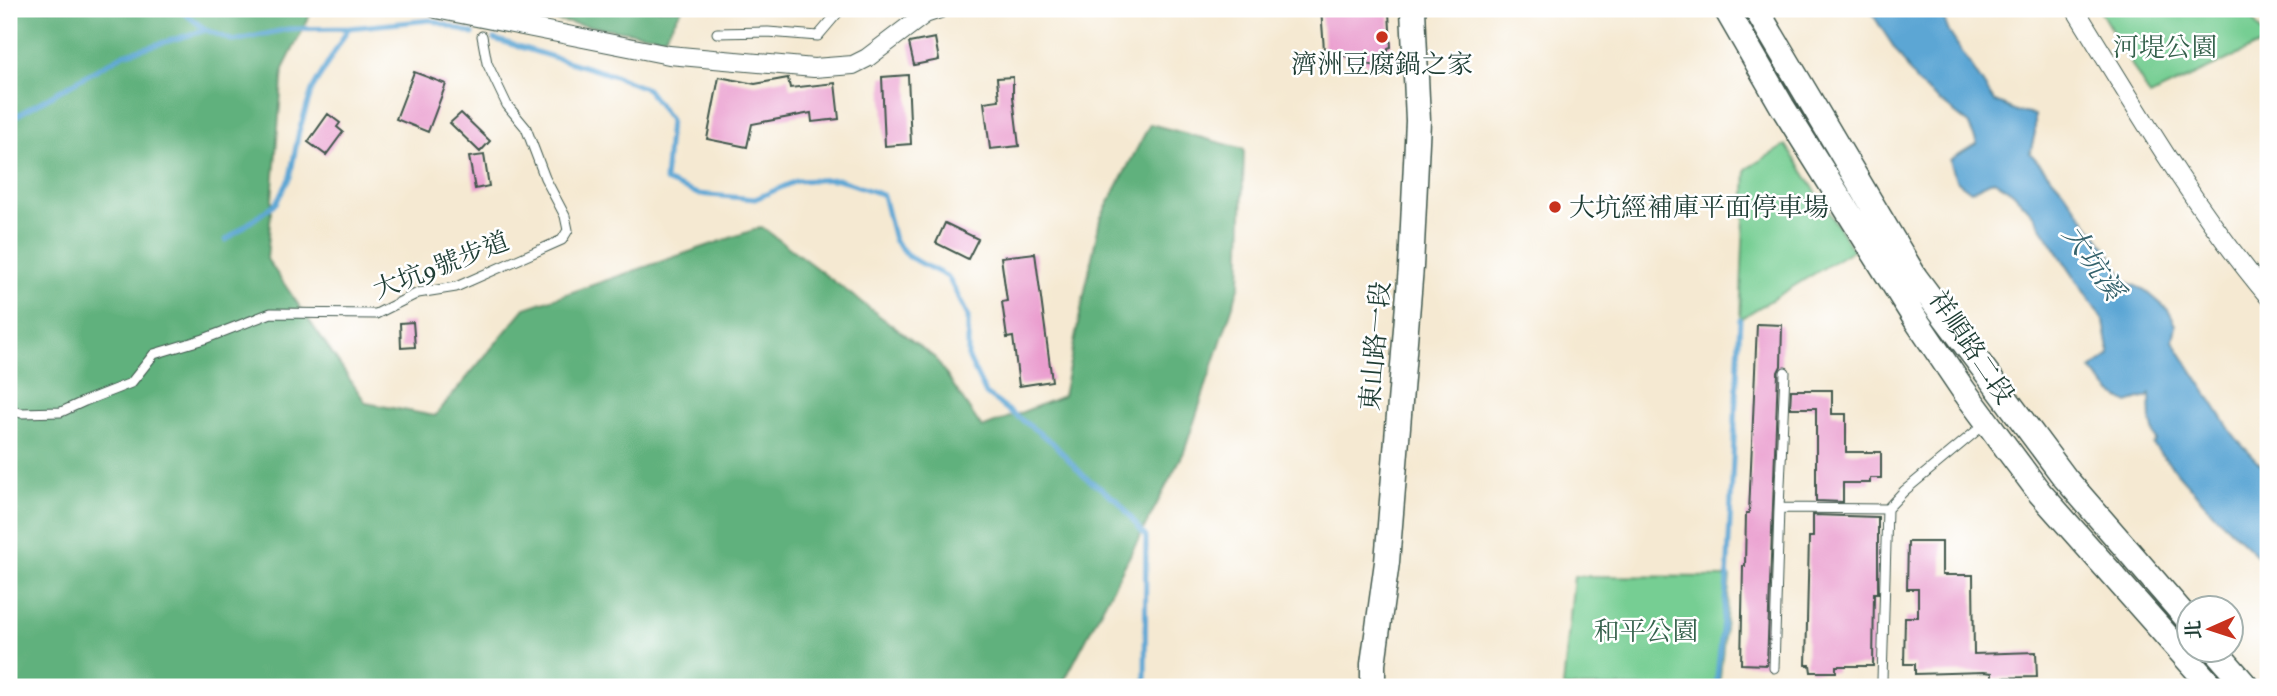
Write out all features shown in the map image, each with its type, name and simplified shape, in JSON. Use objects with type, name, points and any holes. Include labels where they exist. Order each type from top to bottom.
[{"type":"street","points":[[436,9],[669,55],[814,68],[853,65],[867,58],[925,14],[940,9]]},
{"type":"street","name":"東山路一段","points":[[1373,687],[1373,664],[1387,562],[1411,267],[1418,121],[1413,9]]},
{"type":"street","name":"祥順路二段","points":[[1726,9],[1782,106],[1916,320],[1987,422],[2040,493],[2211,687]]},
{"type":"street","name":"祥順路二段","points":[[1756,9],[1915,276],[2064,478],[2176,607]]},
{"type":"street","points":[[2075,9],[2196,199],[2268,296]]},
{"type":"street","points":[[2265,9],[2268,13]]},
{"type":"street","points":[[2227,664],[2248,687]]},
{"type":"lane","points":[[717,33],[768,32],[818,36],[841,9]]},
{"type":"lane","name":"大坑9號步道","points":[[9,410],[21,413],[61,412],[131,383],[154,354],[204,339],[271,313],[376,314],[418,293],[456,287],[562,240],[568,230],[565,216],[545,178],[526,128],[507,105],[487,63],[482,36]]},
{"type":"lane","points":[[1774,668],[1785,372]]},
{"type":"lane","points":[[1882,680],[1887,509],[1904,491],[1987,422]]},
{"type":"lane","points":[[1779,508],[1887,509]]},
{"type":"green space","points":[[9,9],[313,9],[283,69],[267,259],[366,403],[435,416],[525,308],[762,227],[935,358],[982,428],[1063,396],[1100,219],[1150,124],[1244,149],[1240,284],[1184,452],[1061,687],[9,687]]},
{"type":"green space","points":[[473,9],[682,9],[664,37]]},
{"type":"green space","name":"河堤公園","points":[[2099,9],[2246,9],[2267,41],[2150,96]]},
{"type":"green space","points":[[1786,145],[1853,250],[1740,319],[1746,169]]},
{"type":"green space","name":"和平公園","points":[[1574,576],[1730,577],[1719,687],[1563,687]]},
{"type":"water","name":"大坑溪","points":[[1869,9],[1940,9],[1949,32],[1995,102],[2035,115],[2035,133],[2030,153],[2062,189],[2106,248],[2126,282],[2145,290],[2168,310],[2176,325],[2173,341],[2236,439],[2268,472],[2268,566],[2215,515],[2153,445],[2156,440],[2151,422],[2150,394],[2128,403],[2111,393],[2091,369],[2110,355],[2104,322],[2032,213],[2013,193],[1994,180],[1971,191],[1956,180],[1950,160],[1977,143],[1968,123],[1918,84]]},
{"type":"building","points":[[1321,9],[1385,9],[1385,12],[1389,12],[1391,47],[1388,48],[1388,68],[1366,64],[1324,50]]},
{"type":"building","points":[[935,38],[939,60],[914,65],[909,43]]},
{"type":"building","points":[[414,72],[446,84],[428,132],[396,119]]},
{"type":"building","points":[[908,75],[911,144],[885,146],[882,77]]},
{"type":"building","points":[[719,77],[755,84],[788,78],[790,88],[835,83],[839,119],[812,122],[811,113],[752,124],[747,147],[707,139]]},
{"type":"building","points":[[1013,77],[1019,146],[990,149],[984,102],[999,100],[997,78]]},
{"type":"building","points":[[461,113],[490,141],[480,152],[450,123]]},
{"type":"building","points":[[328,114],[340,123],[337,127],[343,132],[326,155],[308,142]]},
{"type":"building","points":[[484,155],[489,186],[475,189],[469,157]]},
{"type":"building","points":[[945,223],[978,239],[968,259],[936,243]]},
{"type":"building","points":[[1035,253],[1052,381],[1019,386],[1013,337],[1007,338],[1002,302],[1007,301],[1001,257]]},
{"type":"building","points":[[413,322],[415,347],[401,348],[400,323]]},
{"type":"building","points":[[1757,324],[1782,325],[1767,665],[1741,664],[1743,566],[1746,513],[1749,513]]},
{"type":"building","points":[[1791,390],[1832,390],[1832,414],[1846,414],[1846,452],[1881,452],[1881,478],[1870,478],[1870,483],[1843,483],[1843,502],[1816,501],[1816,408],[1790,408]]},
{"type":"building","points":[[1813,515],[1878,517],[1878,593],[1874,593],[1873,666],[1836,666],[1836,672],[1811,672],[1810,665],[1806,665],[1809,537],[1813,537]]},
{"type":"building","points":[[1908,542],[1942,542],[1942,575],[1973,575],[1974,654],[2036,652],[2037,677],[1992,678],[1992,673],[1984,672],[1915,674],[1915,664],[1904,664],[1905,617],[1918,617],[1918,589],[1907,589]]},
{"type":"waterway","points":[[179,9],[206,30],[234,41],[288,29],[349,28],[431,20],[473,34]]},
{"type":"waterway","points":[[226,240],[276,203],[290,177],[299,131],[312,90],[348,29]]},
{"type":"waterway","points":[[9,120],[124,54],[206,30]]},
{"type":"waterway","points":[[494,39],[612,75],[647,89],[670,120],[665,181],[698,194],[755,199],[796,181],[838,179],[883,195],[894,240],[909,257],[948,277],[968,316],[968,357],[986,394],[1052,442],[1084,476],[1118,501],[1146,537],[1145,687]]},
{"type":"waterway","points":[[1716,687],[1727,581],[1740,319]]},
{"type":"place","name":"濟洲豆腐鍋之家","points":[[1382,37]]},
{"type":"place","name":"大坑經補庫平面停車場","points":[[1555,207]]}]
